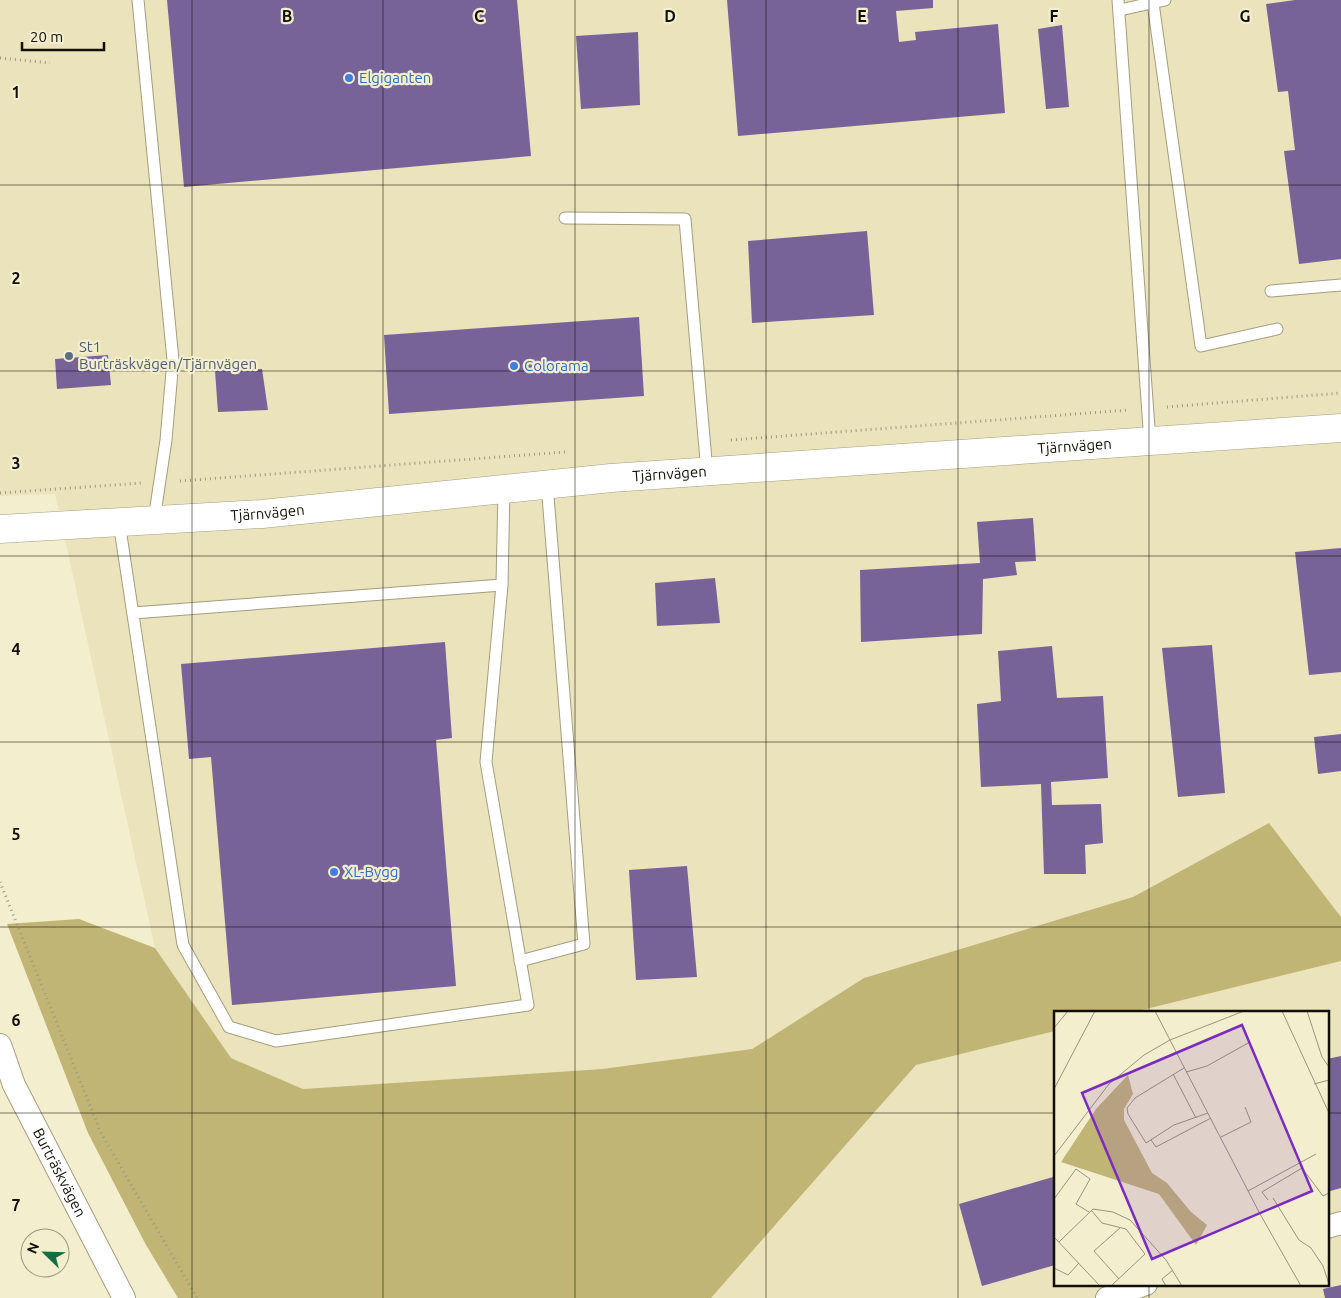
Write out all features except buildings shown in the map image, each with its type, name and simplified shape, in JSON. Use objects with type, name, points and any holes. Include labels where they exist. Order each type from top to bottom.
[{"type":"street","name":"Tjärnvägen","points":[[0,529],[262,514],[547,484],[1341,428]]},
{"type":"street","name":"Burträskvägen","points":[[0,1044],[14,1084],[124,1298]]},
{"type":"street","points":[[1328,1227],[1341,1223]]},
{"type":"street","points":[[1107,1298],[1140,1286]]},
{"type":"lane","points":[[138,0],[173,360],[166,440],[154,520]]},
{"type":"lane","points":[[1150,442],[1119,5],[1153,3],[1165,0]]},
{"type":"lane","points":[[1153,3],[1201,346],[1278,329]]},
{"type":"lane","points":[[565,218],[685,220],[707,472]]},
{"type":"lane","points":[[1271,291],[1341,285]]},
{"type":"lane","points":[[520,961],[584,944],[547,484]]},
{"type":"lane","points":[[119,522],[183,945],[229,1026],[276,1041],[528,1006],[486,762],[502,585],[504,489]]},
{"type":"lane","points":[[133,613],[502,585]]},
{"type":"path","points":[[0,58],[50,63]]},
{"type":"path","points":[[0,882],[101,1133],[197,1298]]},
{"type":"shaded area","points":[[0,0],[1341,0],[1341,917],[1269,823],[1133,897],[864,978],[752,1049],[602,1069],[303,1089],[231,1058],[155,948],[55,494],[0,496]]},
{"type":"shaded area","points":[[1269,823],[1341,917],[1341,961],[1138,1011],[1054,1011],[1054,1031],[916,1065],[711,1298],[178,1298],[146,1245],[88,1133],[7,924],[79,919],[155,948],[231,1058],[303,1089],[602,1069],[752,1049],[864,978],[1133,897]]},
{"type":"shaded area","points":[[1341,961],[1341,1298],[711,1298],[916,1065],[1054,1031],[1054,1286],[1328,1286],[1328,1011],[1138,1011]]},
{"type":"place","name":"Elgiganten","points":[[349,78]]},
{"type":"place","name":"St1 Burträskvägen/Tjärnvägen","points":[[69,356]]},
{"type":"place","name":"Colorama","points":[[514,366]]},
{"type":"place","name":"XL-Bygg","points":[[334,872]]}]
